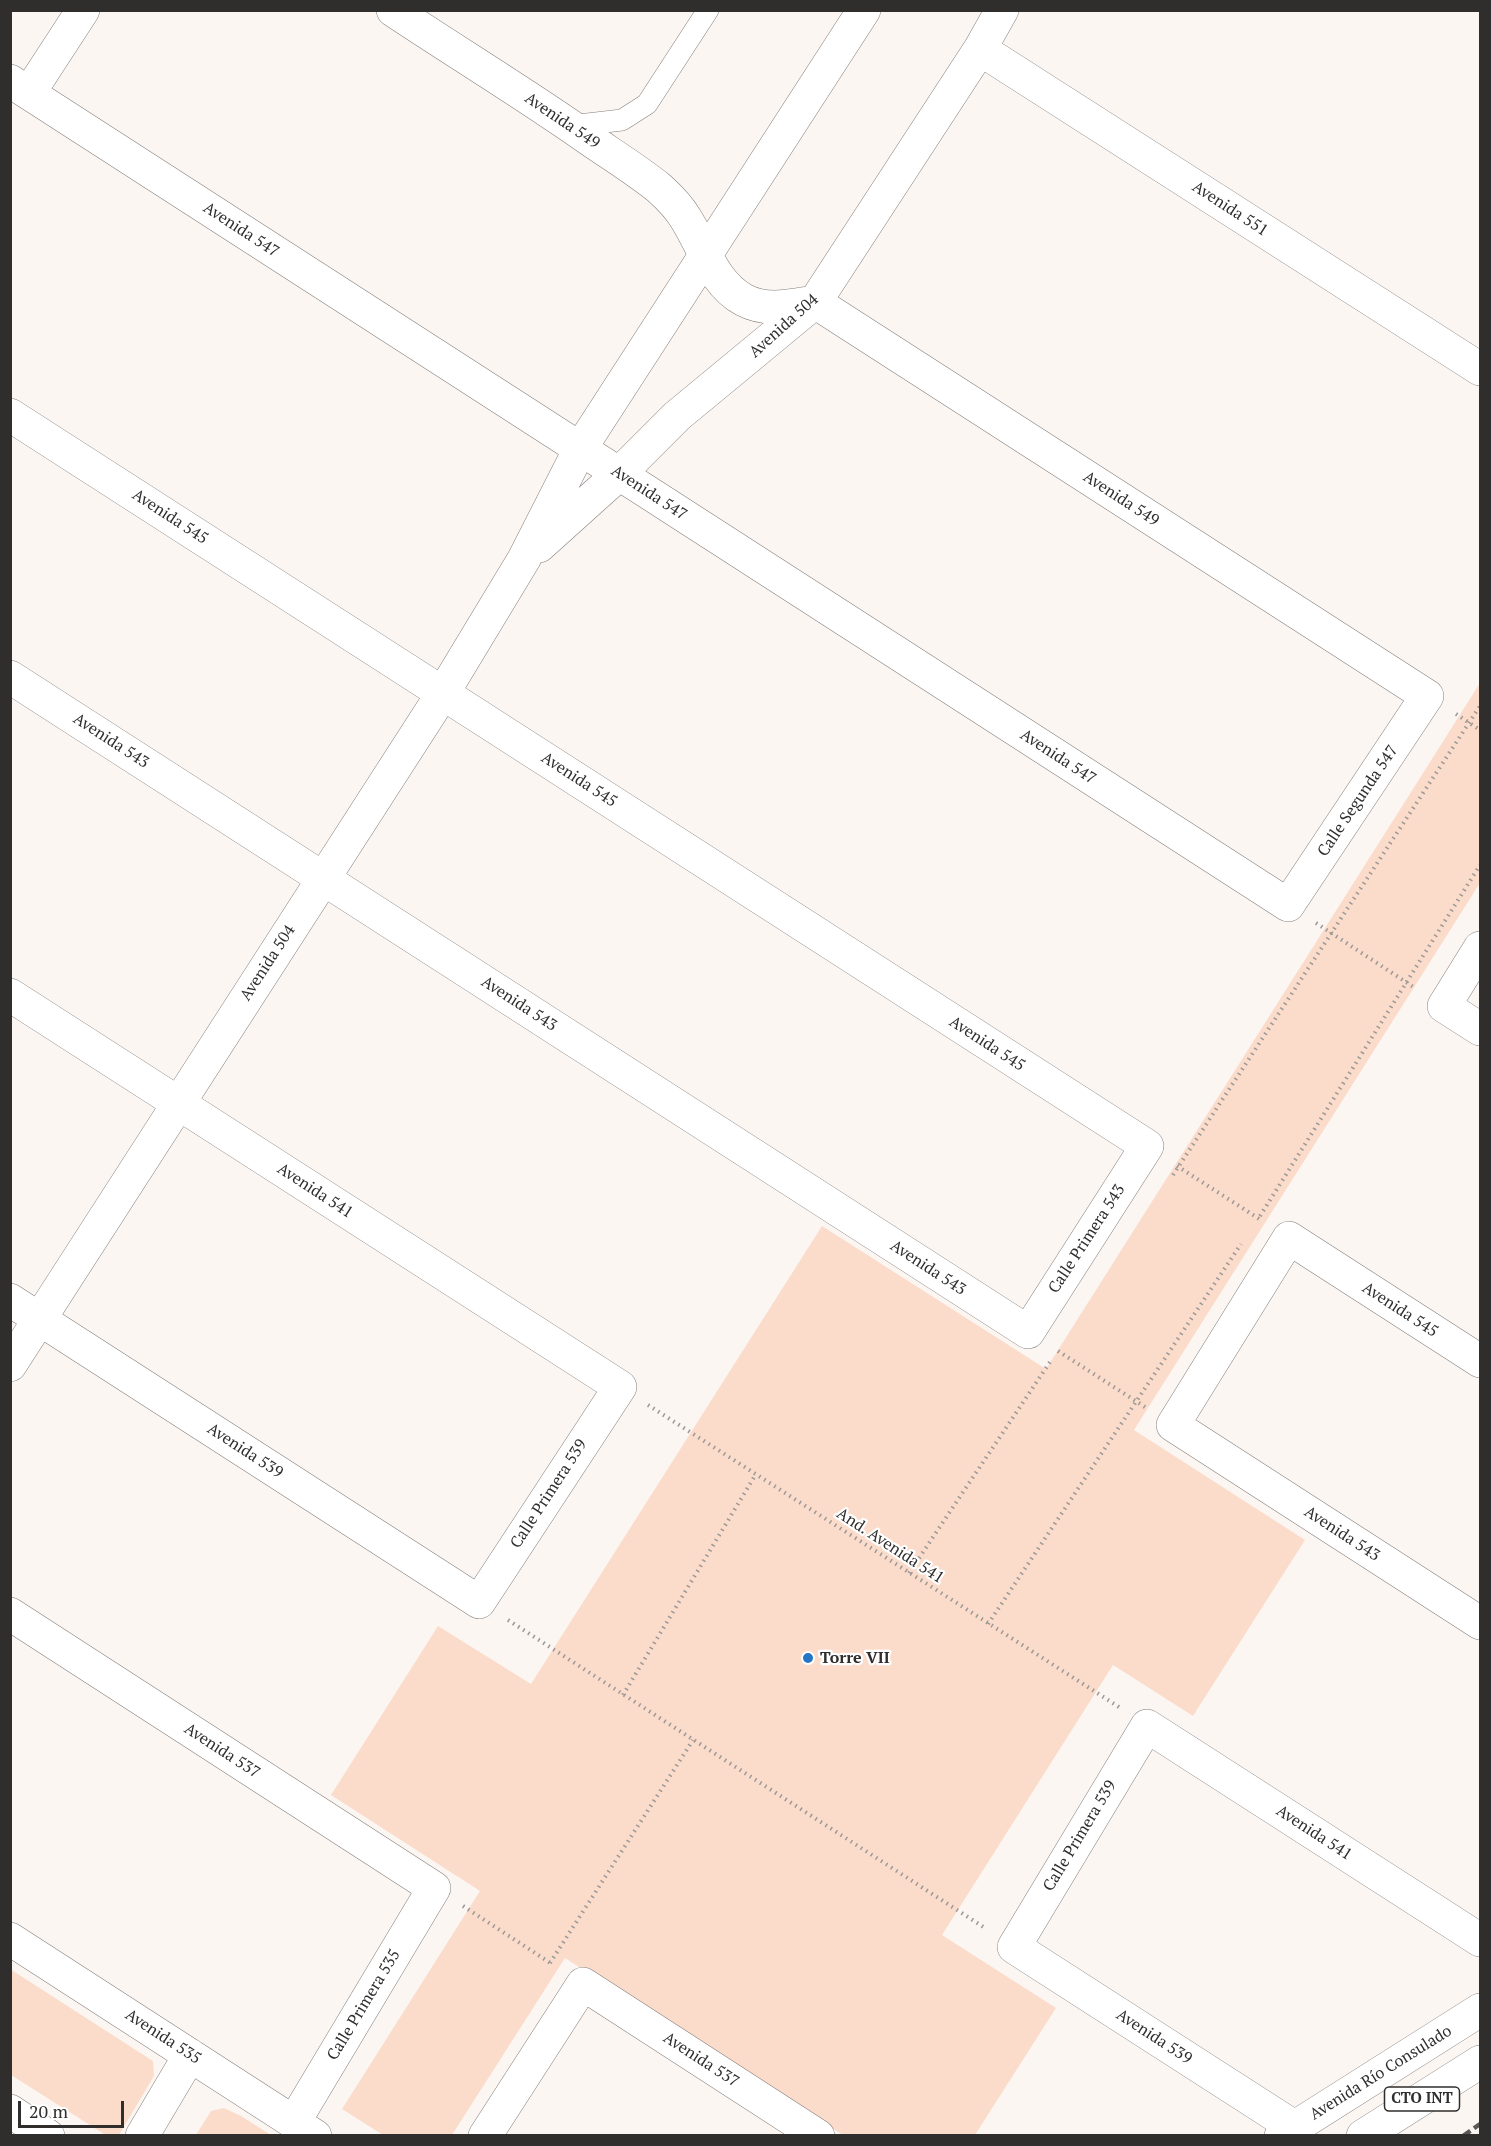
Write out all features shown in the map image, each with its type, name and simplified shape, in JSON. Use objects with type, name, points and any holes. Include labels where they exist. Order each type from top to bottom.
[{"type":"main road","points":[[20,87],[83,10]]},
{"type":"main road","name":"Avenida 549","points":[[393,10],[643,176],[671,200],[685,218],[707,257],[730,290],[743,300],[761,307],[780,308],[815,302],[1427,696]]},
{"type":"main road","name":"Avenida 504","points":[[10,1365],[443,693],[524,559],[580,449],[707,257],[864,10]]},
{"type":"main road","name":"Avenida 504","points":[[524,559],[620,474],[677,416],[815,302],[980,49],[1002,10]]},
{"type":"main road","name":"Avenida 551","points":[[980,49],[1480,369]]},
{"type":"main road","name":"Avenida 547","points":[[20,87],[1288,905]]},
{"type":"main road","name":"Avenida 545","points":[[10,415],[1147,1146]]},
{"type":"main road","name":"Avenida 543","points":[[10,677],[1028,1332]]},
{"type":"main road","name":"Calle Segunda 547","points":[[1288,905],[1427,696]]},
{"type":"main road","points":[[1480,948],[1444,1006],[1480,1029]]},
{"type":"main road","name":"Avenida 541","points":[[10,995],[620,1387]]},
{"type":"main road","name":"Calle Primera 543","points":[[1028,1332],[1147,1146]]},
{"type":"main road","points":[[1173,1425],[1289,1238]]},
{"type":"main road","name":"Avenida 545","points":[[1289,1238],[1480,1361]]},
{"type":"main road","name":"Avenida 539","points":[[10,1300],[479,1602]]},
{"type":"main road","name":"Calle Primera 539","points":[[479,1602],[620,1387]]},
{"type":"main road","name":"Avenida 543","points":[[1173,1425],[1480,1623]]},
{"type":"main road","name":"Avenida 537","points":[[10,1614],[434,1887]]},
{"type":"main road","name":"Avenida 541","points":[[1147,1726],[1480,1940]]},
{"type":"main road","name":"Calle Primera 539","points":[[1014,1947],[1147,1726]]},
{"type":"main road","name":"Calle Primera 535","points":[[305,2129],[434,1887]]},
{"type":"main road","name":"Avenida 535","points":[[10,1939],[305,2129]]},
{"type":"main road","name":"Avenida 539","points":[[1014,1947],[1288,2131]]},
{"type":"main road","points":[[485,2136],[583,1984]]},
{"type":"main road","name":"Avenida 537","points":[[583,1984],[818,2136]]},
{"type":"main road","name":"Avenida Río Consulado","points":[[1288,2131],[1480,2010]]},
{"type":"main road","points":[[142,2136],[190,2055]]},
{"type":"main road","name":"CTO INT","points":[[1363,2136],[1480,2062]]},
{"type":"main road","points":[[10,2111],[48,2136]]},
{"type":"lane","points":[[570,126],[622,120],[647,104],[708,10]]},
{"type":"path","points":[[1172,1177],[1480,706]]},
{"type":"path","points":[[1252,1228],[1480,865]]},
{"type":"path","points":[[1288,905],[1444,1006]]},
{"type":"path","points":[[1147,1146],[1289,1238]]},
{"type":"path","points":[[988,1623],[1245,1237]]},
{"type":"path","points":[[909,1573],[1064,1341]]},
{"type":"path","points":[[1057,1351],[1173,1425]]},
{"type":"path","name":"And. Avenida 541","points":[[620,1387],[1147,1726]]},
{"type":"path","points":[[623,1695],[756,1474]]},
{"type":"path","points":[[479,1602],[1014,1947]]},
{"type":"path","points":[[550,1963],[693,1740]]},
{"type":"path","points":[[434,1887],[583,1984]]},
{"type":"shaded area","points":[[1480,683],[1480,883],[1134,1430],[1305,1540],[1193,1716],[1113,1665],[942,1935],[1056,2008],[975,2135],[843,2135],[565,1958],[452,2135],[383,2135],[342,2109],[480,1891],[331,1795],[438,1626],[531,1684],[822,1226],[1046,1369]]},
{"type":"shaded area","points":[[10,1969],[153,2061],[154,2076],[119,2135],[104,2134],[11,2075]]},
{"type":"shaded area","points":[[224,2108],[271,2135],[196,2135],[211,2111]]},
{"type":"railway","points":[[1463,2136],[1480,2124]]},
{"type":"place","name":"Torre VII","points":[[808,1658]]}]
